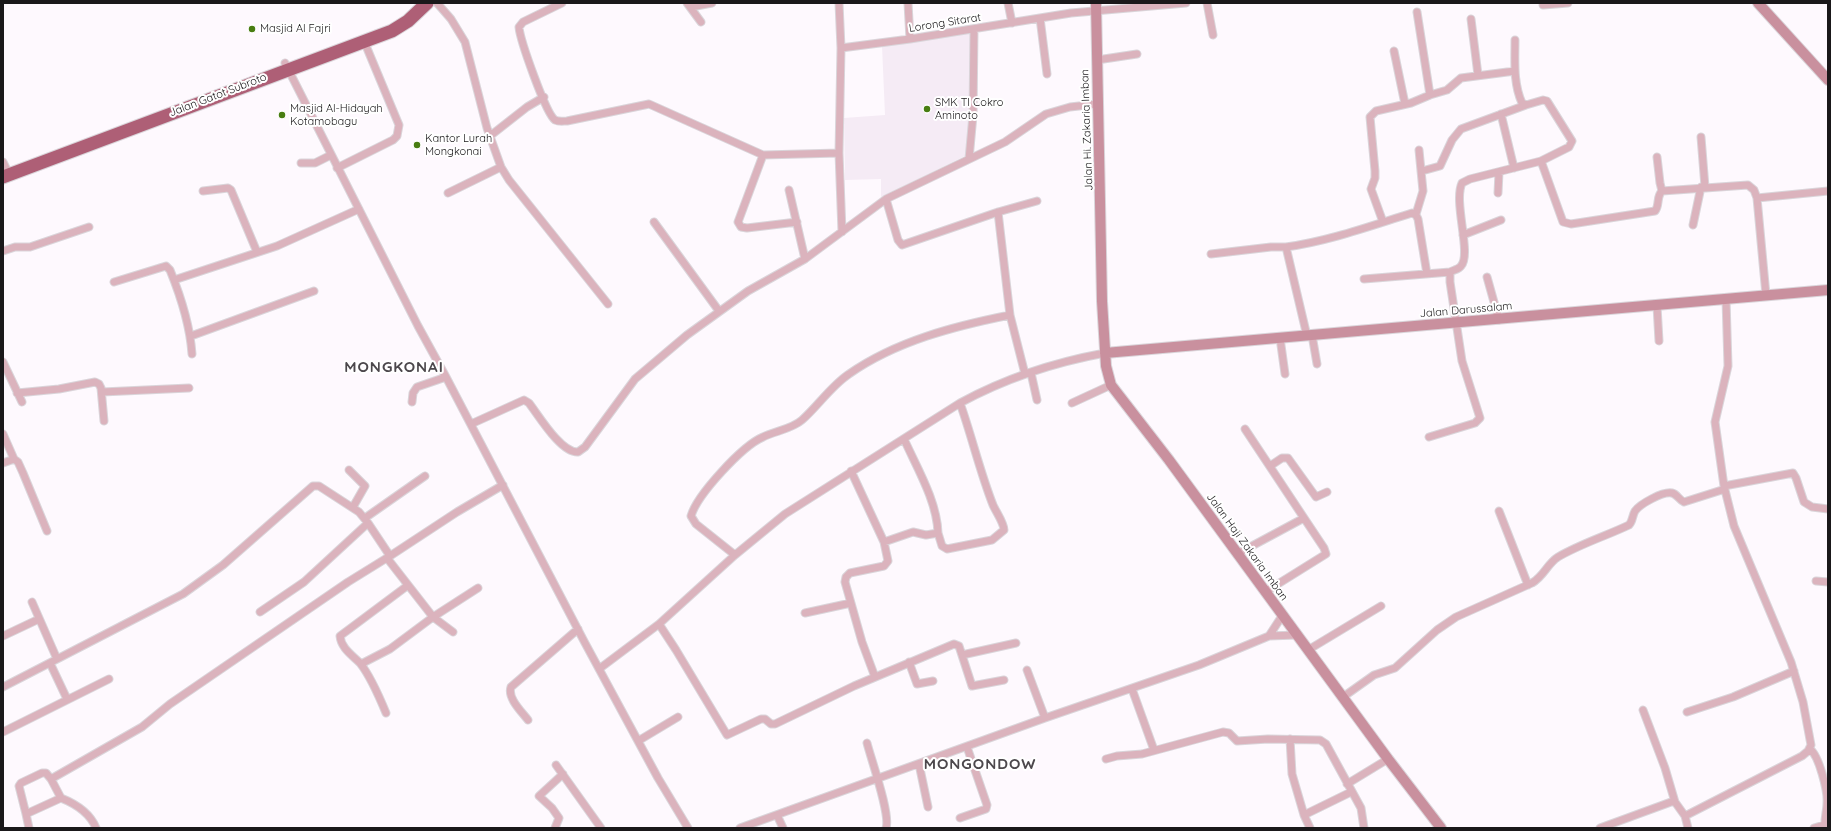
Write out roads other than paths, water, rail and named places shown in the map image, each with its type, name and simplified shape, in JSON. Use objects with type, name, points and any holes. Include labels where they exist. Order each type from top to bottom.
[{"type":"highway","name":"Jalan Gatot Subroto","points":[[286,66],[387,24],[405,14],[416,3]]},
{"type":"highway","name":"Jalan Gatot Subroto","points":[[4,169],[286,66],[364,41],[401,27],[427,3]]},
{"type":"main road","points":[[1758,3],[1828,80]]},
{"type":"main road","name":"Jalan Hi. Zakaria Imban","points":[[1096,7],[1097,104],[1102,256]]},
{"type":"main road","name":"Jalan Haji Zakaria Imban","points":[[1102,256],[1105,353],[1106,366],[1111,385],[1169,460],[1282,616],[1441,828]]},
{"type":"main road","name":"Jalan Darussalam","points":[[1105,353],[1455,324],[1828,290]]},
{"type":"street","points":[[438,3],[451,19],[465,42],[490,136],[501,167],[516,191],[608,304]]},
{"type":"street","points":[[562,3],[523,22],[519,27],[528,62],[555,120],[560,122],[634,106],[653,105],[738,145],[763,155],[838,153]]},
{"type":"street","points":[[689,5],[712,3]]},
{"type":"street","points":[[839,3],[841,48],[838,153],[842,232]]},
{"type":"street","points":[[908,3],[910,39]]},
{"type":"street","points":[[1008,3],[1012,23]]},
{"type":"street","name":"Lorong Sitarat","points":[[841,48],[1012,23],[1096,7],[1186,3]]},
{"type":"street","points":[[1207,3],[1213,35]]},
{"type":"street","points":[[1544,3],[1543,5],[1568,3]]},
{"type":"street","points":[[689,5],[701,22]]},
{"type":"street","points":[[1417,12],[1430,95]]},
{"type":"street","points":[[1040,18],[1047,74]]},
{"type":"street","points":[[1471,19],[1478,75]]},
{"type":"street","points":[[969,159],[973,115],[974,29]]},
{"type":"street","points":[[1515,40],[1515,71],[1518,93],[1522,103],[1526,105]]},
{"type":"street","points":[[337,168],[393,140],[399,130],[399,125],[364,41]]},
{"type":"street","points":[[1394,51],[1405,104]]},
{"type":"street","points":[[1097,60],[1137,54]]},
{"type":"street","points":[[286,66],[418,326],[471,424],[585,643],[638,741],[688,828]]},
{"type":"street","points":[[1383,222],[1371,189],[1375,178],[1370,117],[1376,111],[1405,104],[1447,90],[1461,78],[1515,71]]},
{"type":"street","points":[[490,136],[544,97]]},
{"type":"street","points":[[1364,279],[1450,272],[1462,265],[1463,235],[1459,193],[1462,184],[1470,179],[1541,161],[1569,148],[1572,141],[1546,101],[1543,100],[1461,129],[1452,140],[1440,166],[1422,172]]},
{"type":"street","points":[[471,424],[524,400],[568,450],[578,452],[585,447],[635,379],[687,335],[719,311],[765,281],[805,259],[886,200],[1005,142],[1037,119],[1056,110],[1097,104]]},
{"type":"street","points":[[1501,114],[1514,168]]},
{"type":"street","points":[[1693,224],[1703,187],[1700,137]]},
{"type":"street","points":[[1419,150],[1423,191],[1416,214],[1427,274]]},
{"type":"street","points":[[301,163],[315,163],[331,155]]},
{"type":"street","points":[[763,155],[738,222],[741,227],[746,228],[796,222]]},
{"type":"street","points":[[1657,157],[1662,191]]},
{"type":"street","points":[[1541,161],[1561,217],[1566,224],[1655,211],[1658,196],[1662,191],[1748,184],[1754,190],[1757,198],[1766,295]]},
{"type":"street","points":[[448,193],[501,167]]},
{"type":"street","points":[[1498,193],[1499,172]]},
{"type":"street","points":[[203,191],[228,188],[231,190],[257,252]]},
{"type":"street","points":[[789,190],[805,259]]},
{"type":"street","points":[[1757,198],[1828,191]]},
{"type":"street","points":[[886,200],[898,240],[902,245],[998,212],[1037,201]]},
{"type":"street","points":[[174,280],[298,237],[359,209]]},
{"type":"street","points":[[998,212],[1010,316],[1037,400]]},
{"type":"street","points":[[1211,254],[1305,244],[1412,213],[1416,214]]},
{"type":"street","points":[[1463,235],[1501,220]]},
{"type":"street","points":[[654,222],[719,311]]},
{"type":"street","points":[[3,251],[15,247],[30,247],[88,227]]},
{"type":"street","points":[[1286,247],[1317,364]]},
{"type":"street","points":[[114,282],[166,266],[170,270],[174,280],[191,336],[192,354]]},
{"type":"street","points":[[1429,437],[1475,423],[1480,418],[1462,361],[1455,324],[1450,272]]},
{"type":"street","points":[[1487,277],[1499,320]]},
{"type":"street","points":[[191,336],[314,291]]},
{"type":"street","points":[[1685,816],[1737,787],[1797,758],[1810,749],[1811,741],[1794,671],[1734,526],[1724,487],[1715,422],[1728,366],[1726,299]]},
{"type":"street","points":[[1657,306],[1659,341]]},
{"type":"street","points":[[735,555],[696,524],[691,516],[693,509],[719,476],[749,445],[762,437],[802,420],[849,374],[885,354],[916,340],[946,330],[1010,316]]},
{"type":"street","points":[[1280,338],[1285,374]]},
{"type":"street","points":[[598,666],[659,624],[735,555],[785,514],[904,440],[960,403],[981,392],[1028,374],[1105,353]]},
{"type":"street","points":[[3,362],[22,402]]},
{"type":"street","points":[[412,402],[413,393],[417,387],[446,377]]},
{"type":"street","points":[[18,392],[59,389],[95,382],[99,384],[102,392],[104,421]]},
{"type":"street","points":[[1072,403],[1111,385]]},
{"type":"street","points":[[102,392],[189,388]]},
{"type":"street","points":[[904,440],[929,497],[937,522],[938,533],[942,546],[947,549],[992,540],[1004,530],[1004,525],[999,519],[991,500],[960,403]]},
{"type":"street","points":[[1245,429],[1324,548],[1326,554],[1265,592]]},
{"type":"street","points":[[3,434],[14,459],[21,468],[47,531]]},
{"type":"street","points":[[1270,466],[1282,458],[1288,458],[1316,497],[1327,492]]},
{"type":"street","points":[[3,463],[14,459]]},
{"type":"street","points":[[349,470],[365,486],[353,507]]},
{"type":"street","points":[[851,472],[884,542],[888,561],[884,566],[855,571],[846,577],[845,582],[862,642],[875,677]]},
{"type":"street","points":[[1344,697],[1374,675],[1395,668],[1437,630],[1456,617],[1528,585],[1542,577],[1548,565],[1560,556],[1629,525],[1637,509],[1653,498],[1669,492],[1673,493],[1684,502],[1724,487],[1793,473],[1804,502],[1812,507],[1828,509]]},
{"type":"street","points":[[260,612],[304,582],[367,521],[426,476]]},
{"type":"street","points":[[51,778],[142,727],[170,704],[348,582],[457,512],[503,485]]},
{"type":"street","points":[[3,687],[160,608],[204,580],[313,486],[319,486],[346,506],[353,507],[367,521],[407,586],[433,617],[453,632]]},
{"type":"street","points":[[1499,511],[1528,585]]},
{"type":"street","points":[[1237,554],[1304,518]]},
{"type":"street","points":[[884,542],[913,532],[926,535],[938,533]]},
{"type":"street","points":[[1816,581],[1828,582]]},
{"type":"street","points":[[386,713],[371,680],[361,664],[343,646],[340,636],[407,586]]},
{"type":"street","points":[[361,664],[390,650],[433,617],[478,588]]},
{"type":"street","points":[[32,602],[67,699]]},
{"type":"street","points":[[805,613],[851,603]]},
{"type":"street","points":[[1308,650],[1381,606]]},
{"type":"street","points":[[1269,636],[1282,616]]},
{"type":"street","points":[[3,636],[39,619]]},
{"type":"street","points":[[659,624],[726,735],[761,719],[765,719],[771,724],[775,724],[834,694],[954,644],[959,646],[972,686],[1004,680]]},
{"type":"street","points":[[528,720],[511,696],[509,691],[511,687],[578,629]]},
{"type":"street","points":[[740,828],[1045,718],[1224,656],[1269,636],[1297,635]]},
{"type":"street","points":[[962,655],[1016,643]]},
{"type":"street","points":[[909,662],[917,684],[932,681]]},
{"type":"street","points":[[1027,670],[1045,718]]},
{"type":"street","points":[[1687,712],[1733,697],[1794,671]]},
{"type":"street","points":[[3,732],[109,679]]},
{"type":"street","points":[[1132,689],[1154,750]]},
{"type":"street","points":[[1643,710],[1665,768],[1674,802],[1685,816],[1688,828]]},
{"type":"street","points":[[638,741],[678,717]]},
{"type":"street","points":[[1106,759],[1117,756],[1142,754],[1223,732],[1229,733],[1237,741],[1311,739],[1324,742],[1337,763],[1362,811],[1364,828]]},
{"type":"street","points":[[1290,739],[1290,763],[1292,774],[1304,815],[1310,828]]},
{"type":"street","points":[[867,743],[887,819],[886,828]]},
{"type":"street","points":[[960,818],[986,809],[987,805],[967,747]]},
{"type":"street","points":[[1810,749],[1816,755],[1827,800],[1825,827],[1814,828]]},
{"type":"street","points":[[1347,784],[1388,759]]},
{"type":"street","points":[[919,764],[928,806]]},
{"type":"street","points":[[556,765],[601,828]]},
{"type":"street","points":[[29,828],[19,786],[21,783],[42,773],[46,773],[51,778],[61,798],[70,802],[90,816],[96,828]]},
{"type":"street","points":[[555,828],[559,818],[539,796],[563,774]]},
{"type":"street","points":[[1304,815],[1351,792]]},
{"type":"street","points":[[26,814],[61,798]]},
{"type":"street","points":[[1600,828],[1667,803],[1674,802]]},
{"type":"street","points":[[777,815],[783,828]]},
{"type":"place","name":"Masjid Al Fajri","points":[[252,29]]},
{"type":"place","name":"SMK TI Cokro Aminoto","points":[[927,109]]},
{"type":"place","name":"Masjid Al-Hidayah Kotamobagu","points":[[282,115]]},
{"type":"place","name":"Kantor Lurah Mongkonai","points":[[417,145]]},
{"type":"district","name":"MONGKONAI","points":[[394,367]]},
{"type":"district","name":"MONGONDOW","points":[[980,764]]}]
